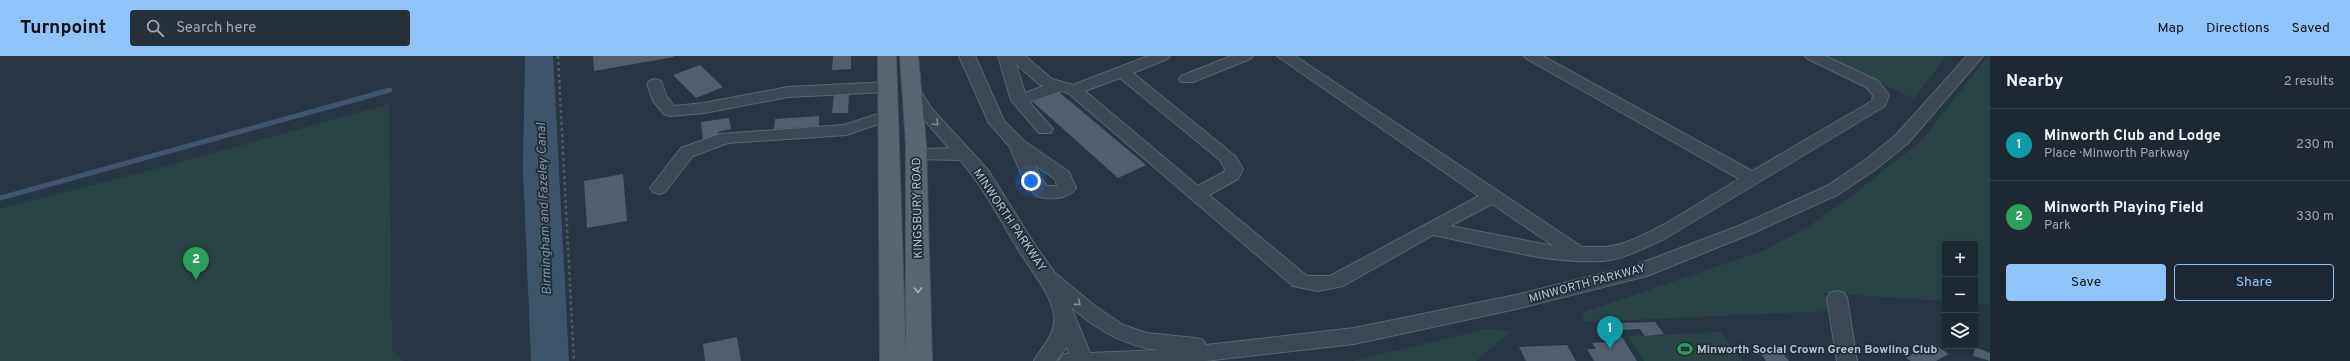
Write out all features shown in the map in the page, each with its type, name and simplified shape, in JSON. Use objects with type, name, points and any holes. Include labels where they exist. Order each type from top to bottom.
[{"type":"main road","points":[[887,56],[893,361]]},
{"type":"main road","points":[[887,116],[901,113],[899,56]]},
{"type":"main road","name":"KINGSBURY ROAD","points":[[909,56],[916,154],[919,361]]},
{"type":"main road","points":[[887,116],[915,133]]},
{"type":"main road","points":[[891,283],[903,246],[902,169],[906,161],[916,154]]},
{"type":"street","points":[[967,56],[997,123],[1018,145]]},
{"type":"street","points":[[1006,56],[1019,100],[1045,129]]},
{"type":"street","points":[[1016,56],[1046,82],[1066,88],[1197,194],[1300,281],[1309,285],[1322,285],[1336,281],[1431,228],[1493,196]]},
{"type":"street","points":[[1019,100],[1122,72],[1162,56]]},
{"type":"street","points":[[1187,79],[1244,56]]},
{"type":"street","points":[[1285,56],[1577,253]]},
{"type":"street","points":[[1532,56],[1751,178]]},
{"type":"street","points":[[1431,228],[1554,252],[1604,254],[1629,248],[1657,235],[1879,103],[1882,99],[1878,90],[1872,84],[1812,56]]},
{"type":"street","name":"MINWORTH PARKWAY","points":[[1078,361],[1145,360],[1230,349],[1354,336],[1516,302],[1640,271],[1747,229],[1833,190],[1870,165],[1902,139],[1974,56]]},
{"type":"street","points":[[1122,72],[1226,156],[1234,170],[1232,175],[1197,194]]},
{"type":"street","points":[[655,84],[659,98],[670,111],[704,108],[788,92],[887,87]]},
{"type":"street","name":"MINWORTH PARKWAY","points":[[912,92],[926,112],[982,174],[1028,250],[1048,278],[1088,311],[1116,330],[1146,342],[1230,349]]},
{"type":"street","points":[[659,188],[686,152],[726,138],[846,130],[887,116]]},
{"type":"street","points":[[916,154],[950,153],[965,155]]},
{"type":"street","points":[[1048,278],[1064,315],[1078,361]]},
{"type":"street","points":[[1837,298],[1847,361]]},
{"type":"street","points":[[1044,361],[1060,340],[1064,315]]},
{"type":"path","points":[[558,56],[561,143],[574,361]]},
{"type":"green space","points":[[1824,56],[1946,56],[1914,99]]},
{"type":"green space","points":[[1988,56],[1990,56],[1990,304],[1978,303],[1978,241],[1942,241],[1942,301],[1823,293],[1831,311],[1584,322],[1583,312],[1763,251],[1808,227],[1850,197],[1921,141]]},
{"type":"green space","points":[[389,104],[392,351],[404,361],[0,361],[0,209],[174,164]]},
{"type":"green space","points":[[1486,329],[1511,331],[1476,361],[1352,361]]},
{"type":"green space","name":"Minworth Social Crown Green Bowling Club","points":[[1721,332],[1743,361],[1644,361],[1628,336]]},
{"type":"water","name":"Birmingham and Fazeley Canal","points":[[525,56],[553,56],[569,361],[531,361],[523,169]]},
{"type":"building","points":[[593,56],[674,56],[674,57],[594,71]]},
{"type":"building","points":[[833,56],[851,56],[851,69],[832,70]]},
{"type":"building","points":[[700,65],[723,87],[696,98],[673,75]]},
{"type":"building","points":[[849,92],[848,113],[832,113],[834,93]]},
{"type":"building","points":[[1059,92],[1146,165],[1118,178],[1033,102]]},
{"type":"building","points":[[819,116],[819,126],[774,129],[775,119]]},
{"type":"building","points":[[729,118],[731,129],[718,132],[719,136],[703,139],[701,122]]},
{"type":"building","points":[[623,174],[627,221],[587,228],[584,181]]},
{"type":"building","points":[[1655,322],[1664,334],[1645,336],[1640,329],[1621,330],[1617,323]]},
{"type":"building","points":[[737,337],[741,361],[705,361],[703,344]]},
{"type":"building","points":[[1604,337],[1622,337],[1637,361],[1594,361],[1587,349],[1596,349],[1592,343],[1607,342]]},
{"type":"building","points":[[1932,343],[1949,354],[1936,361],[1911,361],[1906,358]]},
{"type":"building","points":[[1567,345],[1576,361],[1526,361],[1519,347]]},
{"type":"building","points":[[1978,348],[1990,353],[1990,361],[1973,356],[1975,349]]},
{"type":"building","points":[[1782,352],[1789,361],[1766,361],[1760,353]]},
{"type":"waterway","points":[[0,198],[390,90]]},
{"type":"place","name":"Minworth Playing Field","points":[[196,280]]},
{"type":"place","name":"Minworth Club and Lodge","points":[[1610,349]]},
{"type":"place","name":"Minworth Social Crown Green Bowling Club","points":[[1685,349]]}]
